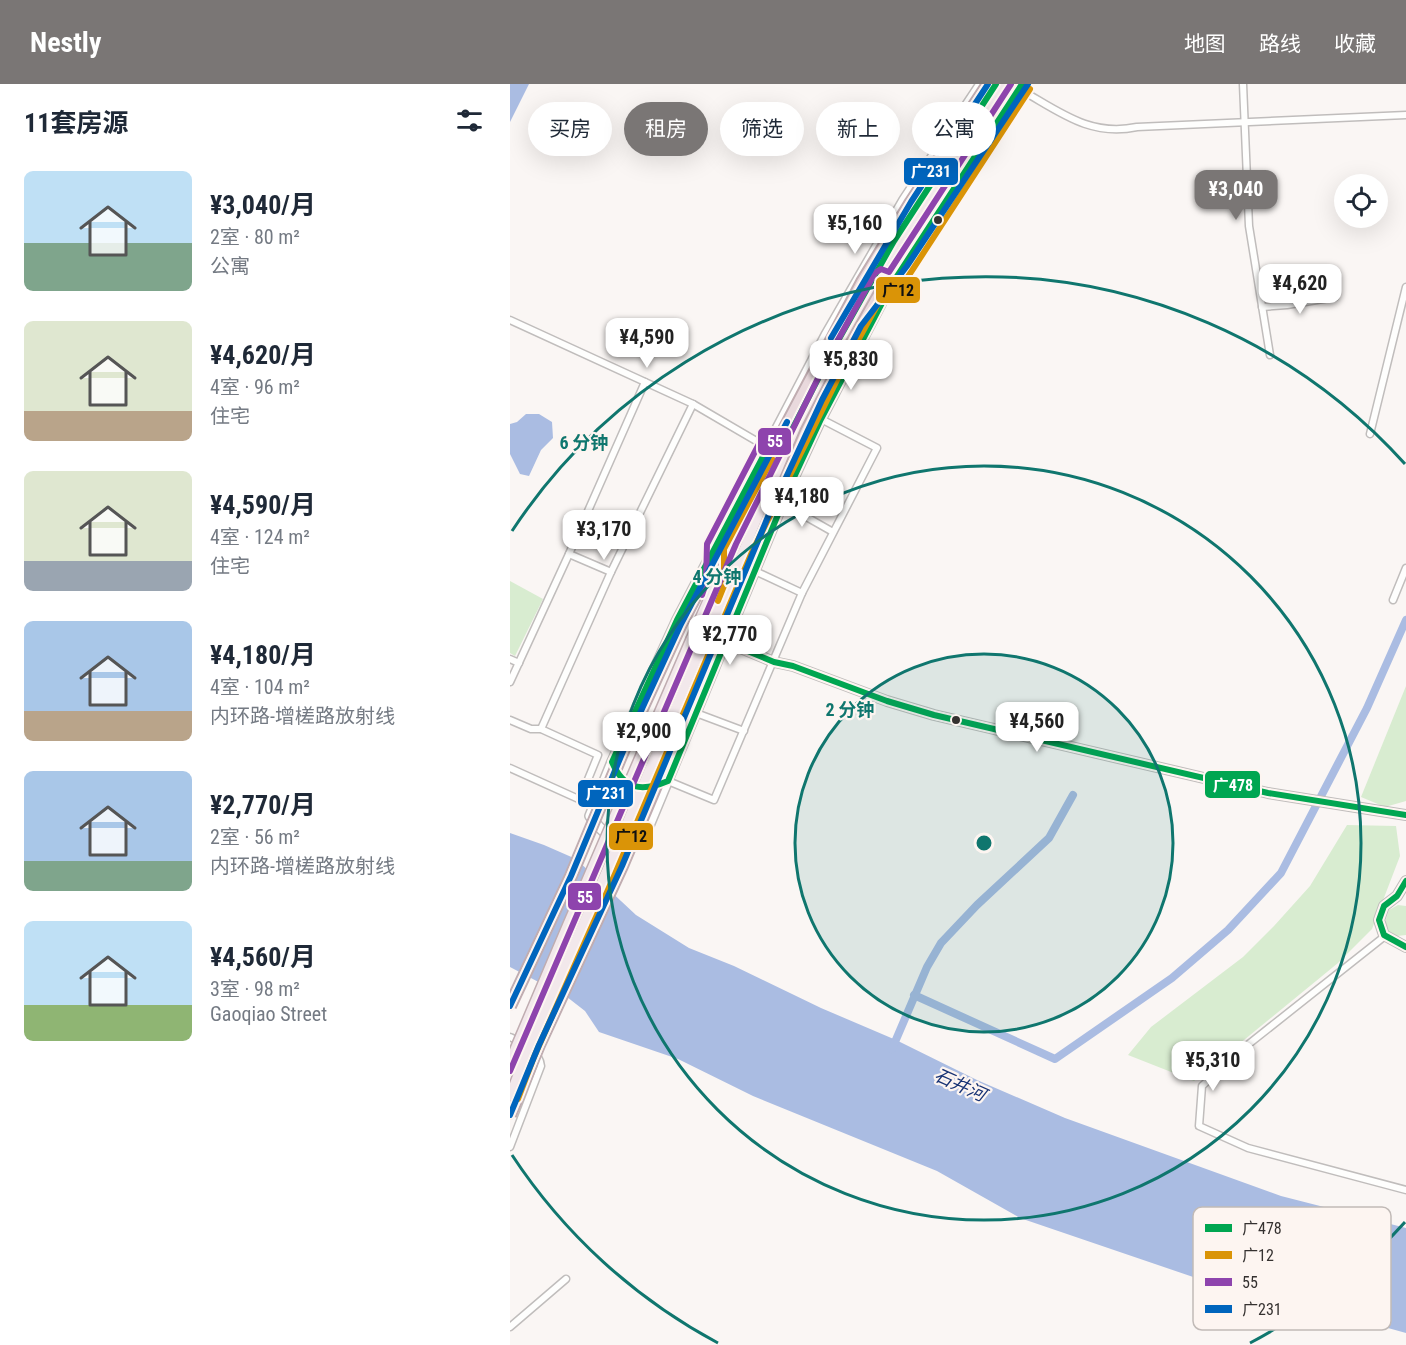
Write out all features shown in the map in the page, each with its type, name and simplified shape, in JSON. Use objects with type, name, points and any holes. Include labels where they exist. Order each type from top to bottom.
[{"type":"highway","points":[[510,1006],[571,876],[636,720],[686,615],[862,282],[988,84]]},
{"type":"highway","points":[[510,1115],[539,1045],[621,866],[791,465],[822,400],[861,326],[908,266],[1021,85]]},
{"type":"main road","points":[[984,102],[996,84]]},
{"type":"main road","points":[[995,102],[1006,84]]},
{"type":"main road","points":[[510,1061],[567,924],[715,585],[853,312],[900,231],[949,156]]},
{"type":"main road","points":[[510,1096],[744,548],[802,428],[882,278],[960,156]]},
{"type":"street","points":[[981,84],[875,248],[832,322],[665,646],[622,739],[590,816],[612,839],[633,846],[643,840],[755,571],[779,501],[789,488],[821,419],[892,284],[1021,85],[1080,124],[1118,131],[1137,127],[1406,116]]},
{"type":"street","points":[[1243,84],[1249,226],[1270,355]]},
{"type":"street","points":[[996,107],[1004,112]]},
{"type":"street","points":[[882,278],[905,293]]},
{"type":"street","points":[[1370,434],[1406,287]]},
{"type":"street","points":[[1262,306],[1287,305],[1335,297]]},
{"type":"street","points":[[832,322],[853,312]]},
{"type":"street","points":[[510,320],[693,404],[780,453]]},
{"type":"street","points":[[804,378],[804,405]]},
{"type":"street","points":[[510,682],[570,554],[645,382]]},
{"type":"street","points":[[541,729],[611,572],[693,404]]},
{"type":"street","points":[[612,762],[619,778],[633,786],[654,787],[668,781],[714,800],[802,593],[877,448],[821,419]]},
{"type":"street","points":[[802,428],[806,450]]},
{"type":"street","points":[[765,505],[779,501],[833,532]]},
{"type":"street","points":[[715,547],[715,585]]},
{"type":"street","points":[[570,554],[611,572]]},
{"type":"street","points":[[1393,600],[1406,568]]},
{"type":"street","points":[[755,571],[802,593]]},
{"type":"street","points":[[726,642],[774,662],[793,666],[887,701],[934,715],[1268,793],[1406,815]]},
{"type":"street","points":[[510,659],[519,663]]},
{"type":"street","points":[[696,713],[744,731]]},
{"type":"street","points":[[510,720],[531,729],[541,729],[598,755],[580,799]]},
{"type":"street","points":[[622,739],[675,762]]},
{"type":"street","points":[[510,768],[594,806]]},
{"type":"street","points":[[1406,881],[1394,899],[1384,906],[1379,916],[1380,928],[1385,936],[1406,947]]},
{"type":"street","points":[[1394,899],[1406,899]]},
{"type":"street","points":[[1385,936],[1245,1047],[1202,1086],[1200,1126],[1248,1148],[1406,1190]]},
{"type":"street","points":[[1394,941],[1406,941]]},
{"type":"street","points":[[510,1037],[533,1051],[540,1060],[541,1066],[510,1147]]},
{"type":"street","points":[[510,1327],[566,1279]]},
{"type":"green space","points":[[510,581],[543,599],[515,656],[510,653]]},
{"type":"green space","points":[[1406,686],[1406,801],[1385,807],[1361,797]]},
{"type":"green space","points":[[1347,825],[1396,826],[1400,856],[1372,929],[1338,963],[1194,1081],[1128,1055],[1151,1027],[1243,957],[1274,926],[1310,886]]},
{"type":"green space","points":[[1398,905],[1406,906],[1406,935],[1397,936],[1390,932],[1385,922],[1389,910]]},
{"type":"water","points":[[510,84],[529,84],[510,122]]},
{"type":"water","points":[[526,414],[539,414],[552,422],[553,438],[541,450],[529,476],[520,474],[510,454],[510,424],[517,422]]},
{"type":"water","name":"石井河","points":[[510,833],[576,859],[636,915],[689,948],[734,966],[821,1008],[896,1040],[977,1080],[1065,1118],[1281,1196],[1324,1207],[1193,1207],[1193,1277],[1020,1218],[937,1171],[753,1096],[678,1059],[599,1032],[585,1011],[567,997],[510,967]]},
{"type":"water","points":[[1391,1224],[1406,1228],[1406,1333],[1391,1329]]},
{"type":"waterway","points":[[914,995],[1055,1059],[1172,978],[1228,930],[1281,873],[1367,708],[1406,620]]},
{"type":"waterway","points":[[892,1049],[927,967],[941,943],[977,905],[1049,838],[1073,795]]},
{"type":"transit line","name":"广231","points":[[831,338],[911,202],[988,84]]},
{"type":"transit line","name":"广478","points":[[996,84],[894,241],[835,346],[780,453],[768,447],[677,620],[612,762],[628,783],[650,787],[668,781],[789,488],[821,419],[892,284],[1022,84]]},
{"type":"transit line","name":"55","points":[[510,1071],[736,544],[828,358],[875,273],[881,269],[889,272],[1011,84]]},
{"type":"transit line","name":"广231","points":[[510,1115],[539,1045],[622,866],[770,512],[822,400],[861,326],[907,266],[1028,84]]},
{"type":"transit line","name":"广12","points":[[518,1099],[534,1057],[615,874],[752,552],[844,366],[885,291],[893,293],[900,289],[1030,89]]},
{"type":"transit line","name":"广231","points":[[510,1006],[571,876],[629,737],[681,624],[787,422]]},
{"type":"transit line","name":"55","points":[[702,595],[706,583],[707,544],[760,442],[769,438],[777,443]]},
{"type":"transit line","name":"广12","points":[[718,601],[724,586],[724,549],[772,459]]},
{"type":"transit line","name":"广478","points":[[726,642],[774,662],[793,666],[887,701],[934,715],[1268,793],[1406,815]]},
{"type":"transit line","name":"广478","points":[[1406,881],[1397,896],[1384,906],[1379,920],[1384,935],[1406,947]]}]
